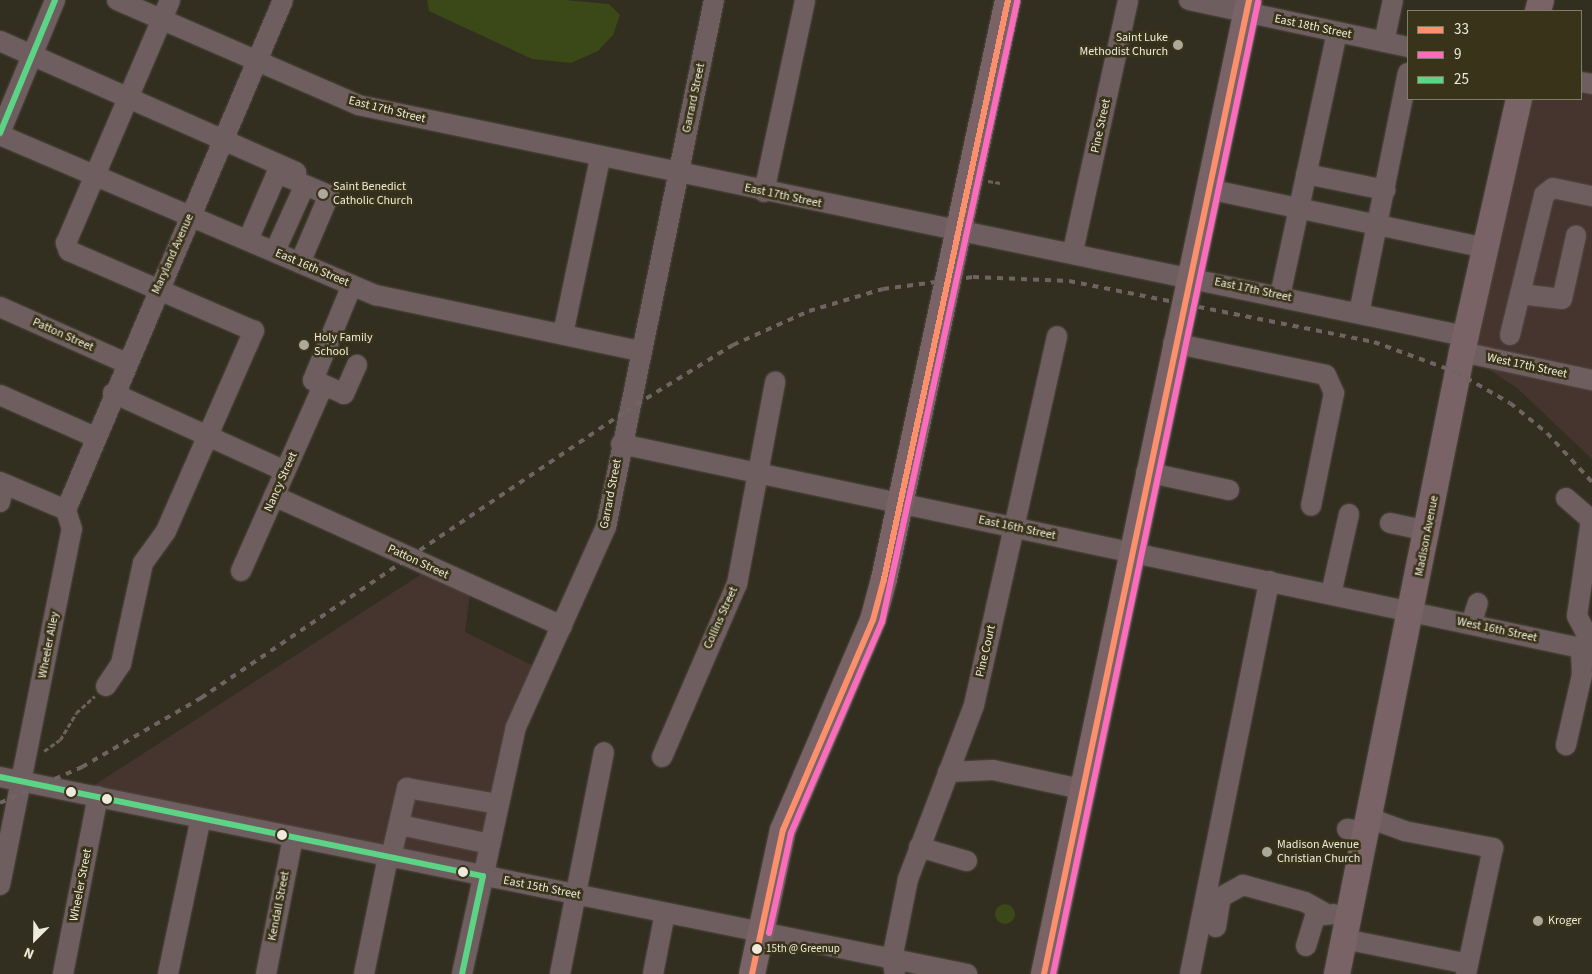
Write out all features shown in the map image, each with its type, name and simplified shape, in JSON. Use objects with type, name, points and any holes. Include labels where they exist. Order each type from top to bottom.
[{"type":"main road","points":[[752,974],[783,830],[873,620],[900,504],[1008,0]]},
{"type":"main road","points":[[1044,974],[1173,343],[1248,6]]},
{"type":"main road","name":"Madison Avenue","points":[[1337,974],[1346,928],[1361,826],[1412,612],[1429,531],[1463,344],[1519,100]]},
{"type":"street","points":[[0,134],[55,0]]},
{"type":"street","name":"East 17th Street","points":[[117,0],[358,105],[938,229],[959,227],[1189,276],[1359,313],[1463,344]]},
{"type":"street","points":[[106,686],[121,664],[143,564],[166,531],[254,331],[68,250],[68,235],[170,0]]},
{"type":"street","name":"Maryland Avenue","points":[[66,510],[157,288],[283,0]]},
{"type":"street","name":"Garrard Street","points":[[462,974],[516,727],[606,527],[639,351],[714,0]]},
{"type":"street","points":[[764,192],[805,0]]},
{"type":"street","name":"Pine Street","points":[[1074,252],[1128,0]]},
{"type":"street","name":"East 18th Street","points":[[1189,0],[1248,6],[1336,32],[1407,47]]},
{"type":"street","points":[[1384,42],[1393,0]]},
{"type":"street","points":[[1280,296],[1336,32]]},
{"type":"street","points":[[0,41],[222,139],[301,178],[329,195],[300,263]]},
{"type":"street","points":[[1359,313],[1407,78]]},
{"type":"street","name":"East 16th Street","points":[[0,134],[94,177],[387,298],[639,351]]},
{"type":"street","points":[[563,334],[600,158]]},
{"type":"street","points":[[248,240],[277,173],[301,178]]},
{"type":"street","points":[[1306,174],[1385,190]]},
{"type":"street","points":[[275,251],[301,178]]},
{"type":"street","points":[[1208,189],[1486,248]]},
{"type":"street","points":[[1510,335],[1547,190],[1592,196]]},
{"type":"street","points":[[1520,294],[1562,299],[1576,236]]},
{"type":"street","points":[[352,285],[313,380],[344,394],[357,365]]},
{"type":"street","name":"Patton Street","points":[[0,307],[126,362]]},
{"type":"street","name":"Pine Court","points":[[894,966],[919,847],[974,705],[1057,336]]},
{"type":"street","points":[[1173,343],[1326,375],[1334,393],[1312,506]]},
{"type":"street","name":"West 17th Street","points":[[1463,344],[1592,380]]},
{"type":"street","name":"Collins Street","points":[[662,757],[737,584],[760,473],[766,416],[775,382]]},
{"type":"street","name":"Nancy Street","points":[[241,571],[320,393]]},
{"type":"street","points":[[113,394],[285,472]]},
{"type":"street","points":[[0,395],[95,437]]},
{"type":"street","name":"East 16th Street","points":[[621,444],[1412,612]]},
{"type":"street","points":[[1146,472],[1229,490]]},
{"type":"street","points":[[1,489],[66,510]]},
{"type":"street","name":"Patton Street","points":[[274,496],[562,626]]},
{"type":"street","points":[[1566,498],[1591,520],[1590,550],[1577,616],[1588,637],[1566,745]]},
{"type":"street","name":"Wheeler Alley","points":[[0,885],[72,529],[66,510]]},
{"type":"street","points":[[1331,594],[1349,514]]},
{"type":"street","points":[[1390,522],[1429,531]]},
{"type":"street","points":[[1190,974],[1269,581]]},
{"type":"street","points":[[1471,624],[1478,603]]},
{"type":"street","name":"West 16th Street","points":[[1412,612],[1471,624],[1586,654]]},
{"type":"street","points":[[560,974],[604,752]]},
{"type":"street","points":[[948,772],[993,770],[1081,788]]},
{"type":"street","name":"East 15th Street","points":[[0,777],[760,932],[894,966],[967,974]]},
{"type":"street","points":[[364,974],[389,857],[410,787],[498,804]]},
{"type":"street","name":"Wheeler Street","points":[[63,974],[98,796]]},
{"type":"street","points":[[168,974],[201,818]]},
{"type":"street","points":[[400,825],[490,844]]},
{"type":"street","points":[[1216,927],[1221,897],[1243,885],[1305,902],[1346,928],[1467,969],[1493,848],[1404,830],[1361,826]]},
{"type":"street","name":"Kendall Street","points":[[266,974],[293,838]]},
{"type":"street","points":[[919,847],[966,861]]},
{"type":"street","points":[[1306,946],[1315,916],[1323,912]]},
{"type":"street","points":[[653,974],[665,913]]},
{"type":"path","points":[[986,180],[1002,183]]},
{"type":"path","points":[[26,759],[60,740],[76,713],[106,686]]},
{"type":"shaded area","points":[[1582,82],[1592,84],[1592,459],[1517,388],[1462,352],[1519,100],[1582,100]]},
{"type":"shaded area","points":[[431,568],[471,586],[465,632],[544,671],[522,711],[483,876],[82,793]]},
{"type":"green space","points":[[427,0],[565,0],[609,4],[620,15],[613,35],[598,51],[571,63],[532,59],[429,11]]},
{"type":"green space","points":[[1005,904],[1012,907],[1015,914],[1012,921],[1005,924],[998,921],[995,914],[998,907]]},
{"type":"railway","points":[[0,803],[82,767],[201,698],[626,411],[733,345],[809,311],[883,289],[973,277],[1069,281],[1374,342],[1456,372],[1510,403],[1547,433],[1592,482]]},
{"type":"transit line","name":"25","points":[[0,133],[55,0]]},
{"type":"transit line","name":"33","points":[[752,974],[783,830],[873,620],[884,579],[1008,0]]},
{"type":"transit line","name":"33","points":[[1044,974],[1249,0]]},
{"type":"transit line","name":"9","points":[[769,933],[791,833],[882,622],[1017,2]]},
{"type":"transit line","name":"9","points":[[1053,974],[1258,2]]},
{"type":"transit line","name":"25","points":[[0,777],[483,876],[462,974]]},
{"type":"place","name":"Saint Luke Methodist Church","points":[[1178,45]]},
{"type":"place","name":"Saint Benedict Catholic Church","points":[[323,194]]},
{"type":"place","name":"Holy Family School","points":[[304,345]]},
{"type":"place","name":"Madison Avenue Christian Church","points":[[1267,852]]},
{"type":"place","name":"Kroger","points":[[1538,921]]},
{"type":"place","name":"15th @ Greenup","points":[[757,949]]}]
